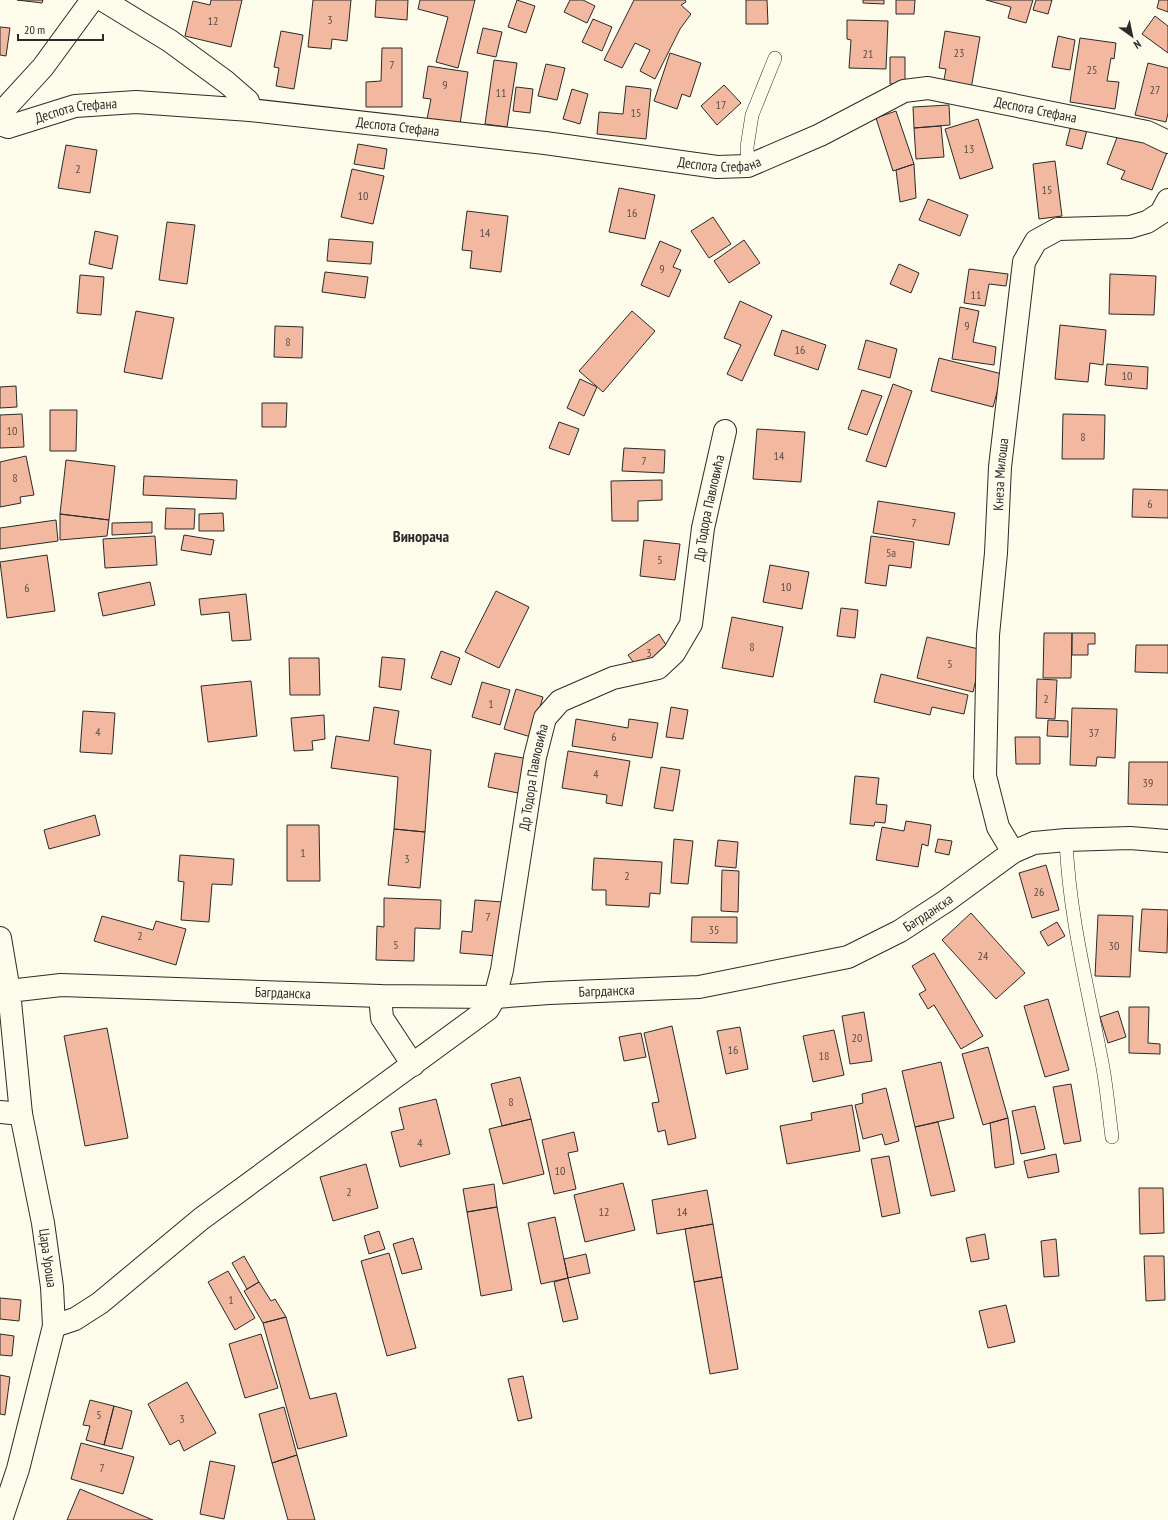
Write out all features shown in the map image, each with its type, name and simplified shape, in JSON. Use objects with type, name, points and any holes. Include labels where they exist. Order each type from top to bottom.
[{"type":"street","points":[[0,114],[43,66],[92,0]]},
{"type":"street","points":[[103,0],[170,41],[226,82],[248,101],[250,110]]},
{"type":"street","name":"Деспота Стефана","points":[[0,124],[8,127],[75,106],[136,102],[250,110],[545,143],[717,167],[748,166],[820,136],[904,91],[928,88],[1147,132],[1168,142]]},
{"type":"street","name":"Кнеза Милоша","points":[[1013,852],[998,827],[986,776],[988,635],[996,553],[1000,467],[1024,262],[1036,241],[1058,229],[1130,227],[1147,222],[1166,209]]},
{"type":"street","name":"Др Тодора Павловића","points":[[54,1326],[75,1319],[100,1303],[201,1219],[488,1009],[495,996],[502,970],[536,757],[545,718],[560,701],[613,678],[658,668],[674,653],[692,624],[703,528],[725,431]]},
{"type":"street","name":"Багрданска","points":[[5,992],[61,985],[380,996],[495,996],[699,987],[848,957],[900,931],[946,901],[1013,852],[1034,843],[1066,840],[1130,838],[1168,841]]},
{"type":"street","name":"Цара Уроша","points":[[0,938],[5,992],[21,1114],[43,1223],[52,1287],[54,1326],[18,1469],[1,1520]]},
{"type":"street","points":[[380,996],[382,1018],[413,1065]]},
{"type":"street","points":[[0,1112],[21,1114]]},
{"type":"lane","points":[[748,166],[747,147],[752,115],[775,58]]},
{"type":"lane","points":[[1066,840],[1067,875],[1103,1070],[1112,1137]]},
{"type":"building","points":[[17,0],[43,0],[42,3]]},
{"type":"building","points":[[211,0],[242,0],[231,47],[185,36],[193,1],[210,5]]},
{"type":"building","points":[[313,0],[351,0],[347,41],[332,39],[331,49],[308,47]]},
{"type":"building","points":[[376,0],[408,0],[407,20],[375,17]]},
{"type":"building","points":[[420,0],[475,0],[458,68],[436,62],[448,17],[418,9]]},
{"type":"building","points":[[517,0],[535,6],[526,33],[508,27]]},
{"type":"building","points":[[570,0],[583,0],[595,6],[587,23],[564,12]]},
{"type":"building","points":[[634,0],[685,0],[686,2],[681,5],[691,14],[680,29],[655,79],[640,71],[650,50],[635,43],[622,68],[604,60]]},
{"type":"building","points":[[746,0],[767,0],[768,24],[746,24]]},
{"type":"building","points":[[863,0],[884,0],[884,4],[863,3]]},
{"type":"building","points":[[896,0],[915,0],[914,14],[896,14]]},
{"type":"building","points":[[986,0],[1033,0],[1026,23],[1008,18],[1011,7]]},
{"type":"building","points":[[1036,0],[1052,0],[1048,14],[1033,10]]},
{"type":"building","points":[[1159,0],[1168,0],[1168,12],[1157,8]]},
{"type":"building","points":[[1155,16],[1168,26],[1168,53],[1142,34]]},
{"type":"building","points":[[593,19],[612,27],[602,51],[582,42]]},
{"type":"building","points":[[847,20],[888,21],[886,69],[849,68],[851,40],[847,39]]},
{"type":"building","points":[[0,27],[10,28],[6,56],[0,55]]},
{"type":"building","points":[[483,28],[502,32],[496,57],[477,53]]},
{"type":"building","points":[[281,31],[303,35],[294,89],[276,86],[279,68],[274,67]]},
{"type":"building","points":[[945,31],[980,37],[971,89],[943,85],[946,69],[939,68]]},
{"type":"building","points":[[1058,36],[1075,40],[1070,70],[1052,67]]},
{"type":"building","points":[[1080,38],[1116,43],[1114,59],[1111,58],[1107,81],[1119,82],[1115,109],[1070,102]]},
{"type":"building","points":[[382,48],[402,48],[402,107],[366,107],[366,82],[381,81]]},
{"type":"building","points":[[670,53],[701,63],[690,97],[682,94],[677,109],[654,101]]},
{"type":"building","points":[[890,57],[905,57],[905,84],[890,84]]},
{"type":"building","points":[[494,60],[517,63],[507,127],[485,124]]},
{"type":"building","points":[[1148,63],[1168,68],[1168,113],[1166,122],[1135,115]]},
{"type":"building","points":[[546,64],[565,68],[557,100],[538,96]]},
{"type":"building","points":[[428,66],[468,72],[460,124],[427,119],[431,99],[423,98]]},
{"type":"building","points":[[724,85],[741,103],[717,125],[701,106]]},
{"type":"building","points":[[626,86],[651,89],[646,139],[597,134],[599,112],[623,114]]},
{"type":"building","points":[[516,87],[533,89],[530,113],[513,111]]},
{"type":"building","points":[[572,89],[588,94],[580,124],[563,119]]},
{"type":"building","points":[[949,105],[950,125],[914,128],[913,107]]},
{"type":"building","points":[[896,111],[914,164],[893,171],[876,118]]},
{"type":"building","points":[[978,119],[993,168],[960,179],[945,129]]},
{"type":"building","points":[[1072,121],[1088,126],[1082,149],[1066,145]]},
{"type":"building","points":[[941,126],[944,157],[916,159],[914,128]]},
{"type":"building","points":[[1119,132],[1168,150],[1152,190],[1121,179],[1125,171],[1107,164]]},
{"type":"building","points":[[358,144],[387,149],[384,169],[354,164]]},
{"type":"building","points":[[66,145],[97,150],[90,193],[58,188]]},
{"type":"building","points":[[1055,161],[1062,216],[1039,219],[1033,164]]},
{"type":"building","points":[[914,164],[916,198],[900,202],[896,170]]},
{"type":"building","points":[[352,169],[384,176],[373,224],[341,217]]},
{"type":"building","points":[[619,188],[655,195],[645,239],[609,232]]},
{"type":"building","points":[[928,199],[968,215],[960,236],[919,220]]},
{"type":"building","points":[[467,211],[508,216],[501,272],[470,268],[472,251],[462,250]]},
{"type":"building","points":[[713,217],[731,244],[709,258],[691,231]]},
{"type":"building","points":[[167,222],[195,225],[187,284],[159,280]]},
{"type":"building","points":[[95,231],[118,236],[112,269],[89,264]]},
{"type":"building","points":[[329,239],[373,242],[371,264],[327,261]]},
{"type":"building","points":[[744,240],[760,263],[729,283],[714,261]]},
{"type":"building","points":[[660,241],[681,250],[673,267],[681,270],[669,297],[641,285]]},
{"type":"building","points":[[899,264],[919,273],[911,293],[890,284]]},
{"type":"building","points":[[969,269],[1008,274],[1006,286],[989,284],[985,306],[964,303]]},
{"type":"building","points":[[325,272],[368,277],[365,298],[322,292]]},
{"type":"building","points":[[1110,274],[1156,276],[1154,315],[1109,314]]},
{"type":"building","points":[[80,275],[104,277],[101,315],[77,313]]},
{"type":"building","points":[[740,301],[772,316],[742,381],[727,374],[741,345],[724,338]]},
{"type":"building","points":[[960,307],[979,311],[973,342],[996,347],[994,365],[952,359]]},
{"type":"building","points":[[136,311],[174,318],[162,379],[124,372]]},
{"type":"building","points":[[632,311],[655,331],[603,392],[579,371]]},
{"type":"building","points":[[1060,325],[1106,330],[1103,365],[1090,363],[1088,382],[1055,379]]},
{"type":"building","points":[[275,326],[303,327],[302,358],[274,357]]},
{"type":"building","points":[[782,330],[826,345],[818,370],[774,355]]},
{"type":"building","points":[[866,340],[897,349],[890,378],[858,369]]},
{"type":"building","points":[[939,358],[1002,374],[993,407],[931,391]]},
{"type":"building","points":[[1107,364],[1148,367],[1147,389],[1105,385]]},
{"type":"building","points":[[580,379],[597,387],[584,416],[567,408]]},
{"type":"building","points":[[893,384],[912,391],[886,467],[866,461]]},
{"type":"building","points":[[16,386],[17,407],[0,408],[0,387]]},
{"type":"building","points":[[862,390],[882,396],[867,435],[848,429]]},
{"type":"building","points":[[262,403],[287,403],[286,427],[262,427]]},
{"type":"building","points":[[50,410],[77,410],[76,451],[50,451]]},
{"type":"building","points":[[22,414],[24,447],[0,448],[0,415]]},
{"type":"building","points":[[1063,414],[1105,415],[1104,459],[1062,459]]},
{"type":"building","points":[[559,422],[579,429],[569,455],[549,448]]},
{"type":"building","points":[[757,429],[805,432],[801,482],[753,479]]},
{"type":"building","points":[[624,448],[665,450],[664,473],[622,471]]},
{"type":"building","points":[[26,456],[34,495],[20,497],[21,503],[0,507],[0,462]]},
{"type":"building","points":[[66,460],[115,466],[109,520],[60,514]]},
{"type":"building","points":[[144,476],[237,480],[236,499],[143,495]]},
{"type":"building","points":[[662,480],[662,500],[638,501],[638,521],[612,521],[611,481]]},
{"type":"building","points":[[1133,489],[1168,490],[1168,518],[1132,517]]},
{"type":"building","points":[[878,501],[955,513],[949,545],[873,533]]},
{"type":"building","points":[[166,508],[195,509],[194,529],[165,529]]},
{"type":"building","points":[[223,513],[224,531],[199,531],[199,514]]},
{"type":"building","points":[[60,514],[109,520],[107,536],[60,540]]},
{"type":"building","points":[[56,520],[58,541],[0,549],[0,528]]},
{"type":"building","points":[[152,522],[152,533],[112,535],[112,523]]},
{"type":"building","points":[[184,535],[214,540],[211,555],[181,550]]},
{"type":"building","points":[[155,536],[157,565],[105,568],[103,539]]},
{"type":"building","points":[[871,536],[914,542],[911,568],[889,565],[886,586],[865,583]]},
{"type":"building","points":[[644,540],[680,544],[675,580],[640,576]]},
{"type":"building","points":[[47,555],[55,611],[7,618],[0,562]]},
{"type":"building","points":[[770,565],[809,572],[802,609],[763,602]]},
{"type":"building","points":[[150,582],[155,605],[103,616],[98,593]]},
{"type":"building","points":[[496,591],[529,607],[499,668],[465,652]]},
{"type":"building","points":[[246,594],[251,640],[232,641],[229,612],[201,615],[199,599]]},
{"type":"building","points":[[841,608],[858,610],[855,638],[837,636]]},
{"type":"building","points":[[732,617],[783,627],[773,677],[722,668]]},
{"type":"building","points":[[1044,633],[1072,633],[1071,678],[1043,678]]},
{"type":"building","points":[[1072,633],[1095,633],[1095,644],[1088,644],[1088,655],[1072,655]]},
{"type":"building","points":[[659,634],[670,651],[640,671],[628,655]]},
{"type":"building","points":[[927,637],[983,650],[973,692],[917,678]]},
{"type":"building","points":[[1136,645],[1168,645],[1168,673],[1135,672]]},
{"type":"building","points":[[441,651],[460,658],[451,685],[431,678]]},
{"type":"building","points":[[382,657],[405,659],[401,690],[379,687]]},
{"type":"building","points":[[289,658],[319,658],[320,695],[290,695]]},
{"type":"building","points":[[881,674],[968,695],[964,714],[932,707],[930,715],[874,702]]},
{"type":"building","points":[[1037,679],[1057,680],[1055,719],[1036,718]]},
{"type":"building","points":[[251,681],[257,736],[208,742],[201,686]]},
{"type":"building","points":[[482,682],[510,690],[500,725],[472,717]]},
{"type":"building","points":[[516,689],[543,697],[531,737],[504,729]]},
{"type":"building","points":[[374,707],[399,711],[394,744],[431,750],[425,832],[394,829],[398,777],[331,768],[336,736],[369,741]]},
{"type":"building","points":[[671,707],[688,710],[683,739],[666,737]]},
{"type":"building","points":[[1072,708],[1117,709],[1115,758],[1097,757],[1096,766],[1070,765]]},
{"type":"building","points":[[83,711],[115,713],[112,754],[80,752]]},
{"type":"building","points":[[324,715],[325,739],[312,741],[313,750],[294,751],[291,718]]},
{"type":"building","points":[[576,719],[628,728],[629,719],[658,723],[652,758],[572,746]]},
{"type":"building","points":[[1048,720],[1068,721],[1068,737],[1047,736]]},
{"type":"building","points":[[1015,737],[1040,737],[1040,764],[1016,764]]},
{"type":"building","points":[[568,751],[630,761],[622,806],[606,803],[607,795],[562,788]]},
{"type":"building","points":[[495,753],[529,759],[523,794],[488,787]]},
{"type":"building","points":[[1129,762],[1168,762],[1168,805],[1128,804]]},
{"type":"building","points":[[661,767],[680,770],[673,811],[654,808]]},
{"type":"building","points":[[855,776],[879,778],[876,804],[887,805],[885,823],[875,822],[874,826],[850,824]]},
{"type":"building","points":[[95,815],[100,835],[49,849],[44,830]]},
{"type":"building","points":[[906,821],[931,825],[928,846],[922,844],[918,867],[876,860],[882,827],[904,831]]},
{"type":"building","points":[[287,825],[319,825],[320,881],[287,881]]},
{"type":"building","points":[[394,829],[425,832],[420,888],[388,885]]},
{"type":"building","points":[[674,839],[693,841],[688,884],[671,883]]},
{"type":"building","points":[[938,839],[952,841],[949,855],[935,852]]},
{"type":"building","points":[[718,840],[738,842],[736,868],[715,866]]},
{"type":"building","points":[[180,855],[234,859],[232,885],[212,884],[209,922],[181,920],[184,882],[178,881]]},
{"type":"building","points":[[594,858],[662,862],[660,894],[650,893],[649,907],[606,905],[606,890],[592,890]]},
{"type":"building","points":[[1046,865],[1059,910],[1032,918],[1019,873]]},
{"type":"building","points":[[722,870],[739,871],[738,912],[721,911]]},
{"type":"building","points":[[384,898],[441,900],[440,929],[415,928],[414,961],[376,960],[377,926],[384,927]]},
{"type":"building","points":[[475,900],[503,902],[498,956],[460,953],[462,931],[472,932]]},
{"type":"building","points":[[1142,909],[1168,910],[1167,953],[1139,951]]},
{"type":"building","points":[[971,913],[1025,973],[996,999],[942,940]]},
{"type":"building","points":[[1098,915],[1133,916],[1130,977],[1095,976]]},
{"type":"building","points":[[102,916],[153,930],[156,921],[186,929],[176,965],[94,941]]},
{"type":"building","points":[[692,917],[737,917],[737,943],[691,942]]},
{"type":"building","points":[[1057,922],[1065,936],[1048,946],[1040,932]]},
{"type":"building","points":[[934,953],[983,1036],[961,1049],[934,1005],[928,1009],[919,994],[926,990],[912,966]]},
{"type":"building","points":[[1048,999],[1069,1070],[1045,1077],[1024,1006]]},
{"type":"building","points":[[1129,1007],[1149,1007],[1148,1043],[1160,1044],[1160,1054],[1129,1053]]},
{"type":"building","points":[[1118,1011],[1126,1037],[1108,1043],[1100,1017]]},
{"type":"building","points":[[864,1012],[872,1061],[850,1064],[842,1016]]},
{"type":"building","points":[[672,1026],[696,1138],[668,1145],[665,1130],[658,1132],[652,1103],[659,1102],[644,1033]]},
{"type":"building","points":[[740,1027],[748,1069],[726,1074],[717,1031]]},
{"type":"building","points":[[107,1028],[128,1138],[85,1146],[64,1036]]},
{"type":"building","points":[[834,1030],[844,1075],[813,1082],[803,1036]]},
{"type":"building","points":[[641,1033],[646,1057],[624,1061],[619,1037]]},
{"type":"building","points":[[988,1047],[1008,1118],[983,1125],[962,1054]]},
{"type":"building","points":[[941,1062],[954,1118],[915,1127],[902,1071]]},
{"type":"building","points":[[520,1077],[531,1119],[502,1126],[491,1084]]},
{"type":"building","points":[[1071,1084],[1081,1141],[1064,1144],[1053,1087]]},
{"type":"building","points":[[886,1088],[899,1141],[885,1145],[882,1134],[863,1139],[855,1105],[863,1103],[862,1094]]},
{"type":"building","points":[[436,1099],[450,1154],[400,1167],[391,1132],[404,1129],[399,1108]]},
{"type":"building","points":[[852,1105],[860,1151],[787,1164],[780,1126],[812,1120],[811,1113]]},
{"type":"building","points":[[1035,1106],[1045,1149],[1021,1154],[1012,1111]]},
{"type":"building","points":[[1008,1118],[1014,1164],[995,1168],[990,1123]]},
{"type":"building","points":[[531,1119],[544,1174],[503,1184],[489,1129]]},
{"type":"building","points":[[938,1122],[955,1191],[931,1196],[915,1127]]},
{"type":"building","points":[[574,1132],[578,1151],[568,1153],[576,1189],[554,1194],[542,1140]]},
{"type":"building","points":[[1056,1154],[1059,1172],[1028,1178],[1024,1161]]},
{"type":"building","points":[[889,1156],[900,1213],[882,1217],[871,1159]]},
{"type":"building","points":[[366,1164],[378,1208],[333,1221],[320,1177]]},
{"type":"building","points":[[623,1183],[635,1230],[585,1242],[574,1195]]},
{"type":"building","points":[[494,1184],[497,1207],[467,1212],[463,1189]]},
{"type":"building","points":[[1139,1188],[1163,1188],[1164,1233],[1140,1234]]},
{"type":"building","points":[[707,1190],[713,1224],[657,1234],[652,1200]]},
{"type":"building","points":[[497,1207],[512,1290],[481,1296],[467,1212]]},
{"type":"building","points":[[555,1217],[568,1278],[541,1284],[528,1223]]},
{"type":"building","points":[[713,1224],[722,1277],[694,1282],[685,1229]]},
{"type":"building","points":[[379,1231],[385,1249],[369,1254],[364,1236]]},
{"type":"building","points":[[985,1234],[989,1259],[971,1262],[966,1238]]},
{"type":"building","points":[[413,1238],[422,1269],[402,1274],[393,1244]]},
{"type":"building","points":[[1056,1239],[1059,1276],[1044,1277],[1041,1241]]},
{"type":"building","points":[[389,1253],[416,1348],[387,1356],[361,1261]]},
{"type":"building","points":[[586,1254],[590,1273],[568,1278],[564,1259]]},
{"type":"building","points":[[244,1256],[259,1282],[247,1289],[232,1263]]},
{"type":"building","points":[[1144,1256],[1164,1256],[1165,1300],[1146,1301]]},
{"type":"building","points":[[228,1271],[255,1318],[235,1330],[208,1282]]},
{"type":"building","points":[[722,1277],[738,1369],[710,1374],[694,1282]]},
{"type":"building","points":[[568,1278],[578,1319],[563,1322],[554,1282]]},
{"type":"building","points":[[259,1282],[271,1301],[275,1299],[286,1317],[263,1323],[244,1291]]},
{"type":"building","points":[[0,1298],[21,1300],[19,1321],[0,1319]]},
{"type":"building","points":[[1006,1305],[1015,1342],[988,1348],[979,1311]]},
{"type":"building","points":[[286,1317],[310,1399],[336,1393],[347,1436],[298,1449],[263,1323]]},
{"type":"building","points":[[0,1334],[14,1336],[12,1356],[0,1355]]},
{"type":"building","points":[[261,1334],[278,1388],[245,1398],[229,1344]]},
{"type":"building","points":[[0,1375],[10,1377],[5,1415],[0,1414]]},
{"type":"building","points":[[523,1376],[532,1418],[518,1421],[508,1379]]},
{"type":"building","points":[[187,1382],[216,1433],[184,1451],[179,1440],[170,1445],[148,1404]]},
{"type":"building","points":[[90,1400],[114,1406],[104,1445],[86,1440],[90,1426],[83,1425]]},
{"type":"building","points":[[114,1406],[132,1411],[122,1449],[104,1445]]},
{"type":"building","points":[[284,1407],[297,1455],[272,1463],[259,1414]]},
{"type":"building","points":[[81,1443],[134,1457],[123,1494],[71,1479]]},
{"type":"building","points":[[297,1455],[315,1520],[288,1520],[272,1463]]},
{"type":"building","points":[[210,1461],[235,1466],[224,1519],[200,1514]]},
{"type":"building","points":[[80,1489],[153,1520],[67,1520]]},
{"type":"district","name":"Винорача","points":[[421,536]]}]
